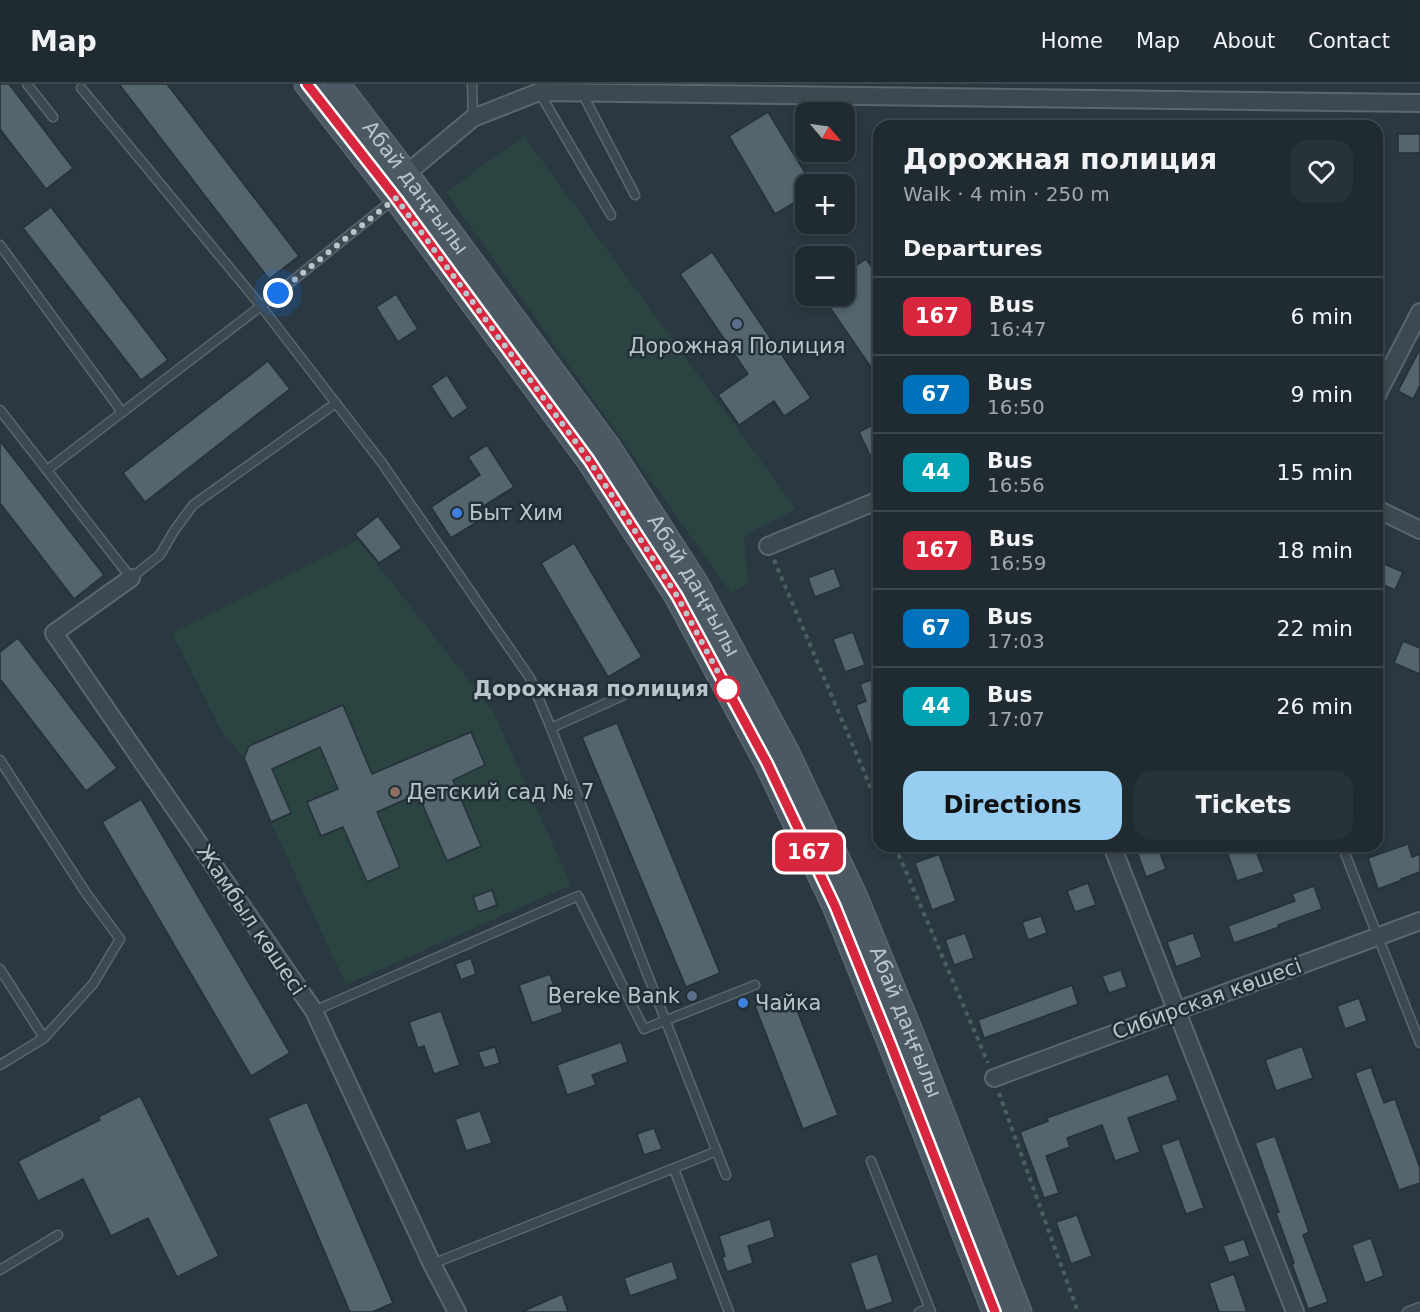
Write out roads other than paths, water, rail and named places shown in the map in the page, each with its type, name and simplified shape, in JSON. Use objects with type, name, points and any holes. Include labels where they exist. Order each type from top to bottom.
[{"type":"main road","name":"Абай даңғылы","points":[[307,84],[396,198],[589,460],[677,596],[767,763],[835,906],[995,1312]]},
{"type":"main road","name":"Абай даңғылы","points":[[337,84],[608,447],[696,584],[787,753],[855,897],[1019,1312]]},
{"type":"street","points":[[396,198],[406,174],[473,118],[539,92],[1420,104]]},
{"type":"street","points":[[1383,383],[1420,312]]},
{"type":"street","points":[[768,546],[873,502]]},
{"type":"street","points":[[1383,512],[1420,530]]},
{"type":"street","name":"Жамбыл көшесі","points":[[131,578],[54,633],[314,1011],[432,1264],[457,1312]]},
{"type":"street","points":[[1114,852],[1294,1312]]},
{"type":"street","name":"Сибирская көшесі","points":[[994,1078],[1420,921]]},
{"type":"lane","points":[[27,84],[53,117]]},
{"type":"lane","points":[[472,84],[473,118]]},
{"type":"lane","points":[[81,88],[261,306],[382,463],[530,678],[726,1175]]},
{"type":"lane","points":[[539,92],[611,215]]},
{"type":"lane","points":[[582,93],[635,195]]},
{"type":"lane","points":[[47,470],[261,306],[396,198]]},
{"type":"lane","points":[[0,245],[122,412]]},
{"type":"lane","points":[[0,410],[131,578],[160,555],[193,506],[336,403]]},
{"type":"lane","points":[[551,728],[622,696]]},
{"type":"lane","points":[[0,760],[86,893],[120,939],[93,984],[44,1038],[0,1065]]},
{"type":"lane","points":[[1344,852],[1420,1043]]},
{"type":"lane","points":[[314,1011],[578,896],[644,1029],[755,986]]},
{"type":"lane","points":[[0,969],[44,1038]]},
{"type":"lane","points":[[432,1264],[717,1151]]},
{"type":"lane","points":[[871,1161],[930,1310],[919,1312]]},
{"type":"lane","points":[[674,1169],[729,1312]]},
{"type":"lane","points":[[0,1270],[58,1234]]},
{"type":"lane","points":[[1407,1312],[1420,1307]]},
{"type":"place","name":"Дорожная Полиция","points":[[737,324]]},
{"type":"place","name":"Быт Хим","points":[[457,513]]},
{"type":"place","name":"Дорожная полиция","points":[[727,689]]},
{"type":"place","name":"Детский сад № 7","points":[[395,792]]},
{"type":"place","name":"Bereke Bank","points":[[692,996]]},
{"type":"place","name":"Чайка","points":[[743,1003]]}]
